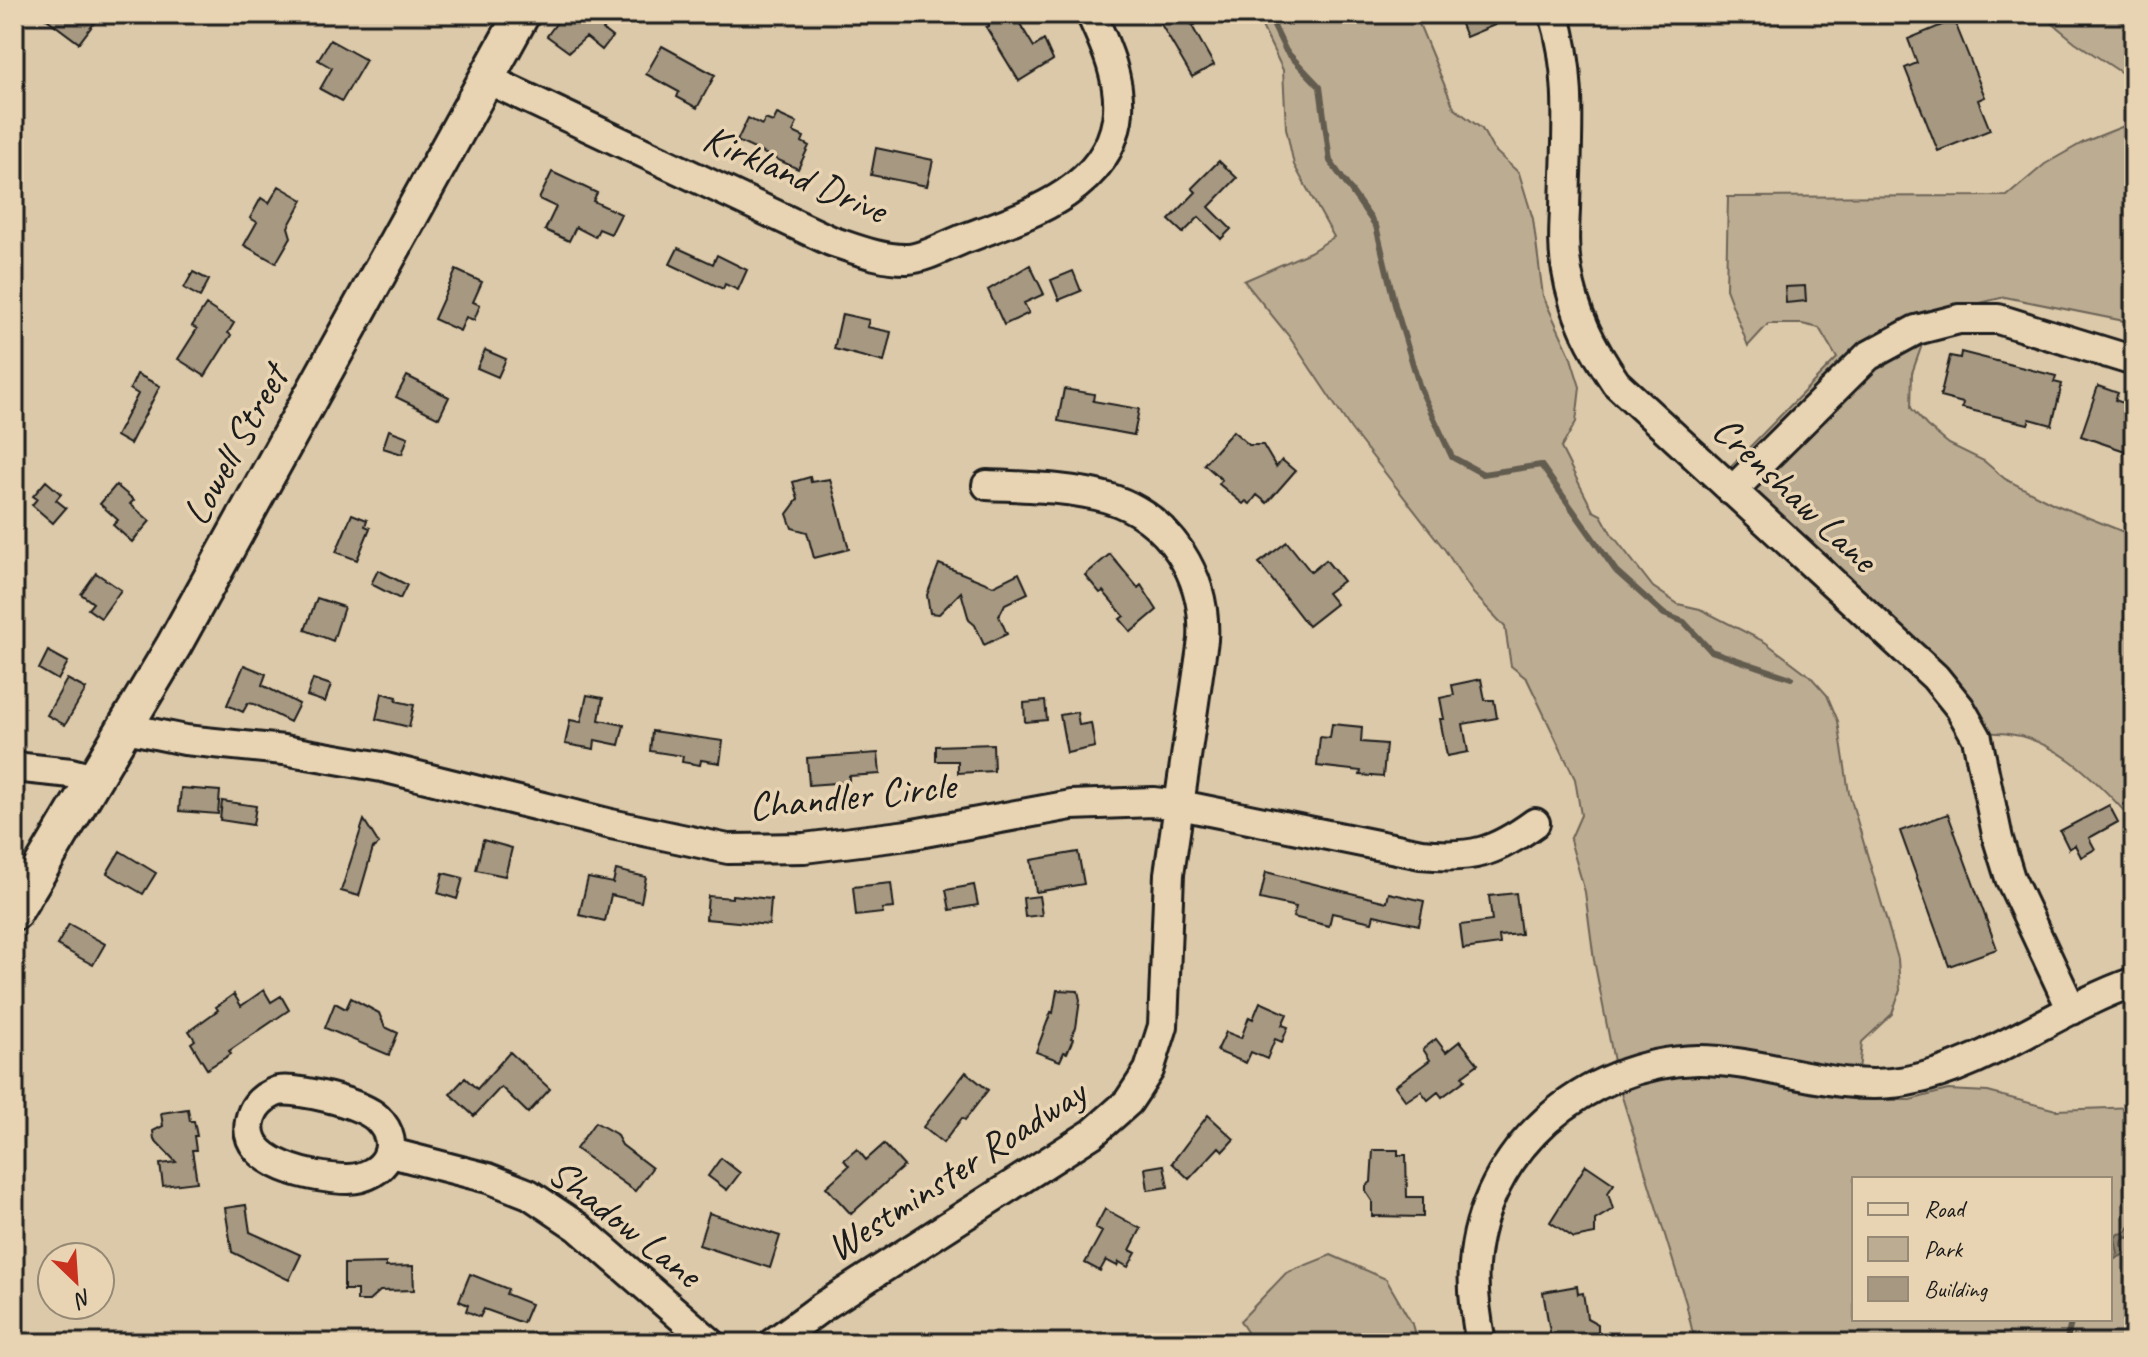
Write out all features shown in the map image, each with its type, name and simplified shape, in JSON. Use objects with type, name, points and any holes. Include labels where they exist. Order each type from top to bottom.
[{"type":"main road","name":"Lowell Street","points":[[14,913],[126,728],[522,14]]},
{"type":"street","name":"Kirkland Drive","points":[[487,79],[831,241],[866,253],[910,259],[1037,211],[1088,177],[1105,152],[1117,120],[1117,88],[1103,40],[1091,14]]},
{"type":"street","name":"Crenshaw Lane","points":[[1554,14],[1566,68],[1567,271],[1590,344],[1616,383],[1935,677],[1960,708],[1977,738],[1998,839],[2010,878],[2072,1010]]},
{"type":"street","points":[[1732,491],[1868,356],[1916,330],[1959,319],[1998,319],[2134,361]]},
{"type":"street","name":"Westminster Roadway","points":[[773,1343],[822,1307],[1093,1133],[1128,1102],[1149,1070],[1163,1026],[1169,874],[1204,630],[1200,594],[1186,560],[1175,544],[1156,524],[1116,501],[1084,492],[987,485]]},
{"type":"street","name":"Chandler Circle","points":[[126,728],[185,740],[284,750],[382,767],[611,824],[728,849],[804,848],[908,835],[1071,805],[1153,802],[1458,857],[1487,852],[1503,845],[1535,823]]},
{"type":"street","points":[[14,767],[71,773],[94,779]]},
{"type":"street","points":[[1481,1343],[1473,1296],[1474,1263],[1479,1233],[1489,1203],[1502,1175],[1520,1148],[1542,1122],[1568,1100],[1630,1071],[1662,1063],[1700,1060],[1842,1083],[1865,1085],[1906,1081],[1948,1070],[2134,982]]},
{"type":"street","points":[[283,1090],[359,1107],[378,1118],[385,1128],[391,1153],[379,1169],[362,1177],[334,1178],[310,1173],[271,1161],[259,1152],[251,1136],[251,1116],[262,1099],[283,1090]]},
{"type":"street","name":"Shadow Lane","points":[[391,1153],[488,1178],[529,1194],[578,1227],[711,1343]]},
{"type":"green space","points":[[1256,14],[1415,14],[1454,108],[1482,129],[1493,149],[1519,173],[1533,219],[1543,296],[1570,355],[1580,387],[1576,422],[1561,448],[1593,511],[1601,515],[1611,533],[1653,587],[1678,604],[1700,609],[1765,642],[1810,676],[1827,695],[1838,721],[1849,793],[1898,959],[1900,990],[1892,1014],[1862,1042],[1856,1100],[1910,1100],[1948,1090],[1988,1092],[2056,1110],[2134,1107],[2134,1343],[1695,1343],[1686,1303],[1619,1087],[1594,960],[1585,892],[1570,840],[1581,815],[1575,779],[1527,679],[1511,666],[1505,627],[1473,593],[1445,550],[1351,429],[1288,335],[1244,281],[1310,252],[1334,237],[1294,165],[1286,128],[1283,70]]},
{"type":"green space","points":[[2041,14],[2134,14],[2134,81],[2075,42]]},
{"type":"green space","points":[[2134,122],[2134,323],[2005,297],[1933,314],[1912,373],[1911,408],[1949,444],[1984,461],[2005,479],[2054,504],[2134,536],[2134,822],[2070,760],[2032,740],[2011,734],[1988,733],[1767,512],[1729,468],[1837,358],[1819,328],[1802,324],[1768,324],[1748,346],[1726,289],[1728,197],[2007,196],[2045,164],[2084,142]]},
{"type":"green space","points":[[1331,1255],[1386,1279],[1412,1324],[1417,1343],[1254,1343],[1240,1321],[1286,1273]]},
{"type":"shaded area","points":[[2134,1200],[2134,1232],[2123,1241],[2125,1254],[2112,1260],[2112,1256],[2118,1254],[2115,1238],[2125,1233],[2131,1225]]},
{"type":"building","points":[[40,14],[101,14],[79,43]]},
{"type":"building","points":[[563,14],[616,14],[603,30],[612,37],[602,50],[586,37],[569,52],[547,36]]},
{"type":"building","points":[[986,14],[1014,14],[1034,47],[1044,40],[1053,60],[1019,81],[986,27],[989,26]]},
{"type":"building","points":[[1155,14],[1189,14],[1195,25],[1192,26],[1214,65],[1192,77]]},
{"type":"building","points":[[1457,14],[1521,14],[1466,37]]},
{"type":"building","points":[[1954,20],[1985,97],[1978,100],[1990,130],[1938,151],[1905,68],[1917,63],[1908,39]]},
{"type":"building","points":[[330,40],[366,60],[342,101],[320,89],[332,68],[318,60]]},
{"type":"building","points":[[662,46],[715,75],[697,108],[677,97],[679,92],[646,74]]},
{"type":"building","points":[[777,114],[797,123],[793,132],[804,137],[802,142],[809,146],[798,169],[737,141],[748,118],[762,125],[765,119],[773,122]]},
{"type":"building","points":[[876,148],[933,160],[927,186],[871,175]]},
{"type":"building","points":[[1219,161],[1237,178],[1209,207],[1231,229],[1221,239],[1199,217],[1183,233],[1169,220],[1196,192],[1192,188]]},
{"type":"building","points":[[552,172],[597,193],[593,201],[621,214],[611,234],[599,229],[595,237],[576,227],[569,241],[545,230],[556,207],[539,199]]},
{"type":"building","points":[[279,186],[303,200],[288,227],[291,237],[276,263],[244,245],[257,222],[250,218],[261,198],[269,203]]},
{"type":"building","points":[[678,248],[713,264],[717,255],[747,270],[738,290],[725,284],[723,289],[670,264]]},
{"type":"building","points":[[1030,265],[1044,294],[1024,303],[1029,313],[1004,325],[988,290]]},
{"type":"building","points":[[456,270],[482,282],[473,302],[480,305],[474,320],[466,317],[460,331],[434,319]]},
{"type":"building","points":[[1073,271],[1081,291],[1059,300],[1051,280]]},
{"type":"building","points":[[193,272],[209,280],[200,297],[184,288]]},
{"type":"building","points":[[1805,286],[1806,301],[1786,303],[1785,287]]},
{"type":"building","points":[[206,305],[234,323],[228,333],[231,335],[205,376],[178,359],[197,329],[192,326]]},
{"type":"building","points":[[842,314],[869,320],[867,327],[891,332],[884,362],[834,349]]},
{"type":"building","points":[[485,350],[506,359],[498,377],[477,368]]},
{"type":"building","points":[[1961,352],[2056,376],[2054,382],[2062,384],[2052,425],[2030,419],[2028,424],[1962,408],[1963,403],[1940,397],[1950,356],[1960,358]]},
{"type":"building","points":[[137,374],[160,386],[130,444],[116,436],[138,394],[130,389]]},
{"type":"building","points":[[407,376],[449,397],[439,418],[396,397]]},
{"type":"building","points":[[2098,386],[2118,393],[2115,400],[2134,407],[2134,454],[2081,436]]},
{"type":"building","points":[[1064,389],[1094,394],[1093,401],[1139,409],[1134,435],[1058,421]]},
{"type":"building","points":[[389,430],[408,437],[402,454],[383,448]]},
{"type":"building","points":[[1233,431],[1249,445],[1263,445],[1276,467],[1282,460],[1295,471],[1267,503],[1257,495],[1250,504],[1246,501],[1243,504],[1219,484],[1222,480],[1204,464]]},
{"type":"building","points":[[810,477],[811,482],[830,479],[849,549],[814,558],[807,532],[792,528],[787,514],[798,499],[793,482]]},
{"type":"building","points":[[46,481],[61,494],[56,500],[66,508],[53,523],[32,505],[37,499],[33,496]]},
{"type":"building","points":[[116,485],[134,500],[130,504],[150,521],[132,542],[113,525],[118,520],[100,504]]},
{"type":"building","points":[[352,514],[367,520],[365,526],[370,528],[357,560],[336,552]]},
{"type":"building","points":[[1287,542],[1311,572],[1326,560],[1343,581],[1327,593],[1336,604],[1308,626],[1259,563]]},
{"type":"building","points":[[1110,554],[1138,588],[1141,585],[1157,610],[1131,632],[1120,619],[1124,616],[1085,575]]},
{"type":"building","points":[[939,564],[993,586],[1019,573],[1028,593],[1005,604],[999,616],[1007,634],[984,645],[975,625],[969,620],[961,592],[939,614],[930,613],[927,595]]},
{"type":"building","points":[[378,570],[407,585],[400,599],[371,584]]},
{"type":"building","points":[[96,573],[121,590],[101,618],[88,609],[93,603],[81,594]]},
{"type":"building","points":[[317,598],[344,607],[333,641],[305,630]]},
{"type":"building","points":[[48,651],[68,662],[58,680],[39,669]]},
{"type":"building","points":[[244,665],[266,674],[262,685],[299,704],[290,722],[254,704],[248,703],[243,712],[227,705]]},
{"type":"building","points":[[67,679],[86,689],[65,725],[47,715]]},
{"type":"building","points":[[313,679],[331,685],[325,702],[307,696]]},
{"type":"building","points":[[1481,679],[1485,700],[1494,700],[1497,718],[1463,724],[1468,752],[1447,756],[1440,719],[1444,719],[1440,698],[1454,695],[1452,685]]},
{"type":"building","points":[[382,693],[397,697],[396,701],[414,705],[409,727],[376,719]]},
{"type":"building","points":[[587,695],[603,698],[599,720],[624,725],[619,745],[595,740],[594,749],[565,744],[570,720],[581,722]]},
{"type":"building","points":[[1045,701],[1047,720],[1025,722],[1024,703]]},
{"type":"building","points":[[1077,712],[1079,725],[1091,723],[1095,747],[1067,753],[1060,715]]},
{"type":"building","points":[[1332,724],[1362,727],[1361,742],[1386,744],[1383,777],[1317,766],[1320,737],[1330,738]]},
{"type":"building","points":[[652,731],[723,741],[720,763],[701,760],[700,765],[682,762],[683,756],[650,751]]},
{"type":"building","points":[[993,744],[994,771],[958,773],[958,761],[936,761],[936,746]]},
{"type":"building","points":[[878,753],[880,774],[849,776],[849,782],[809,785],[807,758]]},
{"type":"building","points":[[181,788],[220,791],[218,814],[179,811]]},
{"type":"building","points":[[222,801],[256,806],[253,825],[220,820]]},
{"type":"building","points":[[2109,805],[2118,822],[2089,838],[2095,849],[2081,857],[2075,845],[2069,849],[2060,831]]},
{"type":"building","points":[[1948,814],[1997,949],[1949,966],[1900,831]]},
{"type":"building","points":[[364,820],[379,844],[373,848],[359,896],[341,891]]},
{"type":"building","points":[[483,840],[512,848],[505,876],[476,870]]},
{"type":"building","points":[[120,851],[156,873],[143,894],[107,873]]},
{"type":"building","points":[[1078,852],[1084,884],[1036,892],[1031,860]]},
{"type":"building","points":[[616,870],[646,877],[641,902],[611,895],[605,921],[579,915],[588,878],[613,883]]},
{"type":"building","points":[[1266,872],[1387,902],[1389,893],[1424,901],[1419,925],[1374,915],[1372,922],[1332,913],[1329,926],[1293,917],[1296,907],[1260,899]]},
{"type":"building","points":[[443,873],[463,878],[457,899],[438,893]]},
{"type":"building","points":[[891,883],[894,908],[882,909],[883,913],[856,916],[853,887]]},
{"type":"building","points":[[974,885],[978,905],[950,910],[946,890]]},
{"type":"building","points":[[1516,893],[1521,934],[1499,936],[1500,944],[1463,949],[1460,925],[1492,921],[1489,896]]},
{"type":"building","points":[[732,895],[771,899],[769,925],[706,919],[708,896],[732,898]]},
{"type":"building","points":[[1039,896],[1042,915],[1025,917],[1023,898]]},
{"type":"building","points":[[69,924],[105,944],[93,965],[57,945]]},
{"type":"building","points":[[264,990],[271,1002],[281,996],[289,1010],[207,1069],[191,1043],[195,1040],[189,1031],[234,994],[241,1006]]},
{"type":"building","points":[[1057,990],[1078,991],[1080,1000],[1073,1039],[1060,1061],[1036,1052],[1053,1013]]},
{"type":"building","points":[[351,998],[379,1013],[385,1027],[398,1033],[389,1055],[325,1028],[335,1003],[346,1009]]},
{"type":"building","points":[[1260,1002],[1287,1014],[1282,1025],[1288,1027],[1282,1042],[1275,1039],[1267,1059],[1251,1052],[1246,1063],[1217,1051],[1226,1032],[1241,1038],[1249,1017],[1253,1019]]},
{"type":"building","points":[[1436,1039],[1446,1052],[1460,1041],[1478,1064],[1462,1076],[1465,1080],[1442,1097],[1438,1092],[1428,1100],[1421,1091],[1406,1101],[1395,1086],[1430,1060],[1423,1049]]},
{"type":"building","points":[[510,1052],[550,1089],[528,1113],[501,1087],[474,1116],[450,1094],[465,1078],[477,1089]]},
{"type":"building","points":[[966,1072],[988,1090],[943,1143],[923,1127]]},
{"type":"building","points":[[188,1109],[197,1136],[194,1136],[196,1150],[192,1150],[197,1182],[163,1186],[160,1164],[176,1162],[154,1139],[153,1131],[163,1126],[161,1113]]},
{"type":"building","points":[[1208,1115],[1234,1139],[1223,1151],[1219,1147],[1189,1179],[1172,1163]]},
{"type":"building","points":[[595,1122],[616,1134],[622,1145],[652,1168],[635,1191],[576,1149]]},
{"type":"building","points":[[884,1144],[904,1166],[851,1214],[826,1187],[849,1166],[844,1160],[857,1149],[866,1160]]},
{"type":"building","points":[[1373,1150],[1398,1150],[1398,1155],[1406,1155],[1407,1197],[1423,1197],[1423,1217],[1372,1216],[1372,1201],[1366,1186],[1371,1182]]},
{"type":"building","points":[[721,1158],[740,1173],[727,1190],[708,1176]]},
{"type":"building","points":[[1164,1165],[1168,1187],[1148,1190],[1145,1168]]},
{"type":"building","points":[[1586,1165],[1614,1184],[1608,1193],[1613,1209],[1595,1220],[1595,1234],[1574,1238],[1550,1222]]},
{"type":"building","points":[[246,1205],[250,1232],[301,1255],[289,1280],[232,1252],[225,1208]]},
{"type":"building","points":[[1105,1209],[1141,1229],[1130,1250],[1136,1253],[1128,1267],[1106,1260],[1100,1271],[1085,1263],[1102,1232],[1095,1228]]},
{"type":"building","points":[[709,1213],[780,1236],[770,1268],[699,1245]]},
{"type":"building","points":[[386,1263],[386,1267],[413,1266],[414,1290],[380,1291],[369,1301],[357,1301],[357,1290],[344,1290],[344,1264]]},
{"type":"building","points":[[470,1274],[508,1289],[506,1294],[531,1304],[523,1323],[484,1309],[480,1317],[466,1311],[468,1305],[459,1301]]},
{"type":"building","points":[[1577,1286],[1578,1294],[1583,1293],[1587,1318],[1598,1324],[1598,1332],[1591,1338],[1592,1343],[1552,1343],[1543,1292]]},
{"type":"waterway","points":[[1268,14],[1286,51],[1320,87],[1330,161],[1376,226],[1420,388],[1452,457],[1483,474],[1541,465],[1616,571],[1664,614],[1684,622],[1711,651],[1791,678]]},
{"type":"waterway","points":[[2066,1343],[2072,1321]]}]
